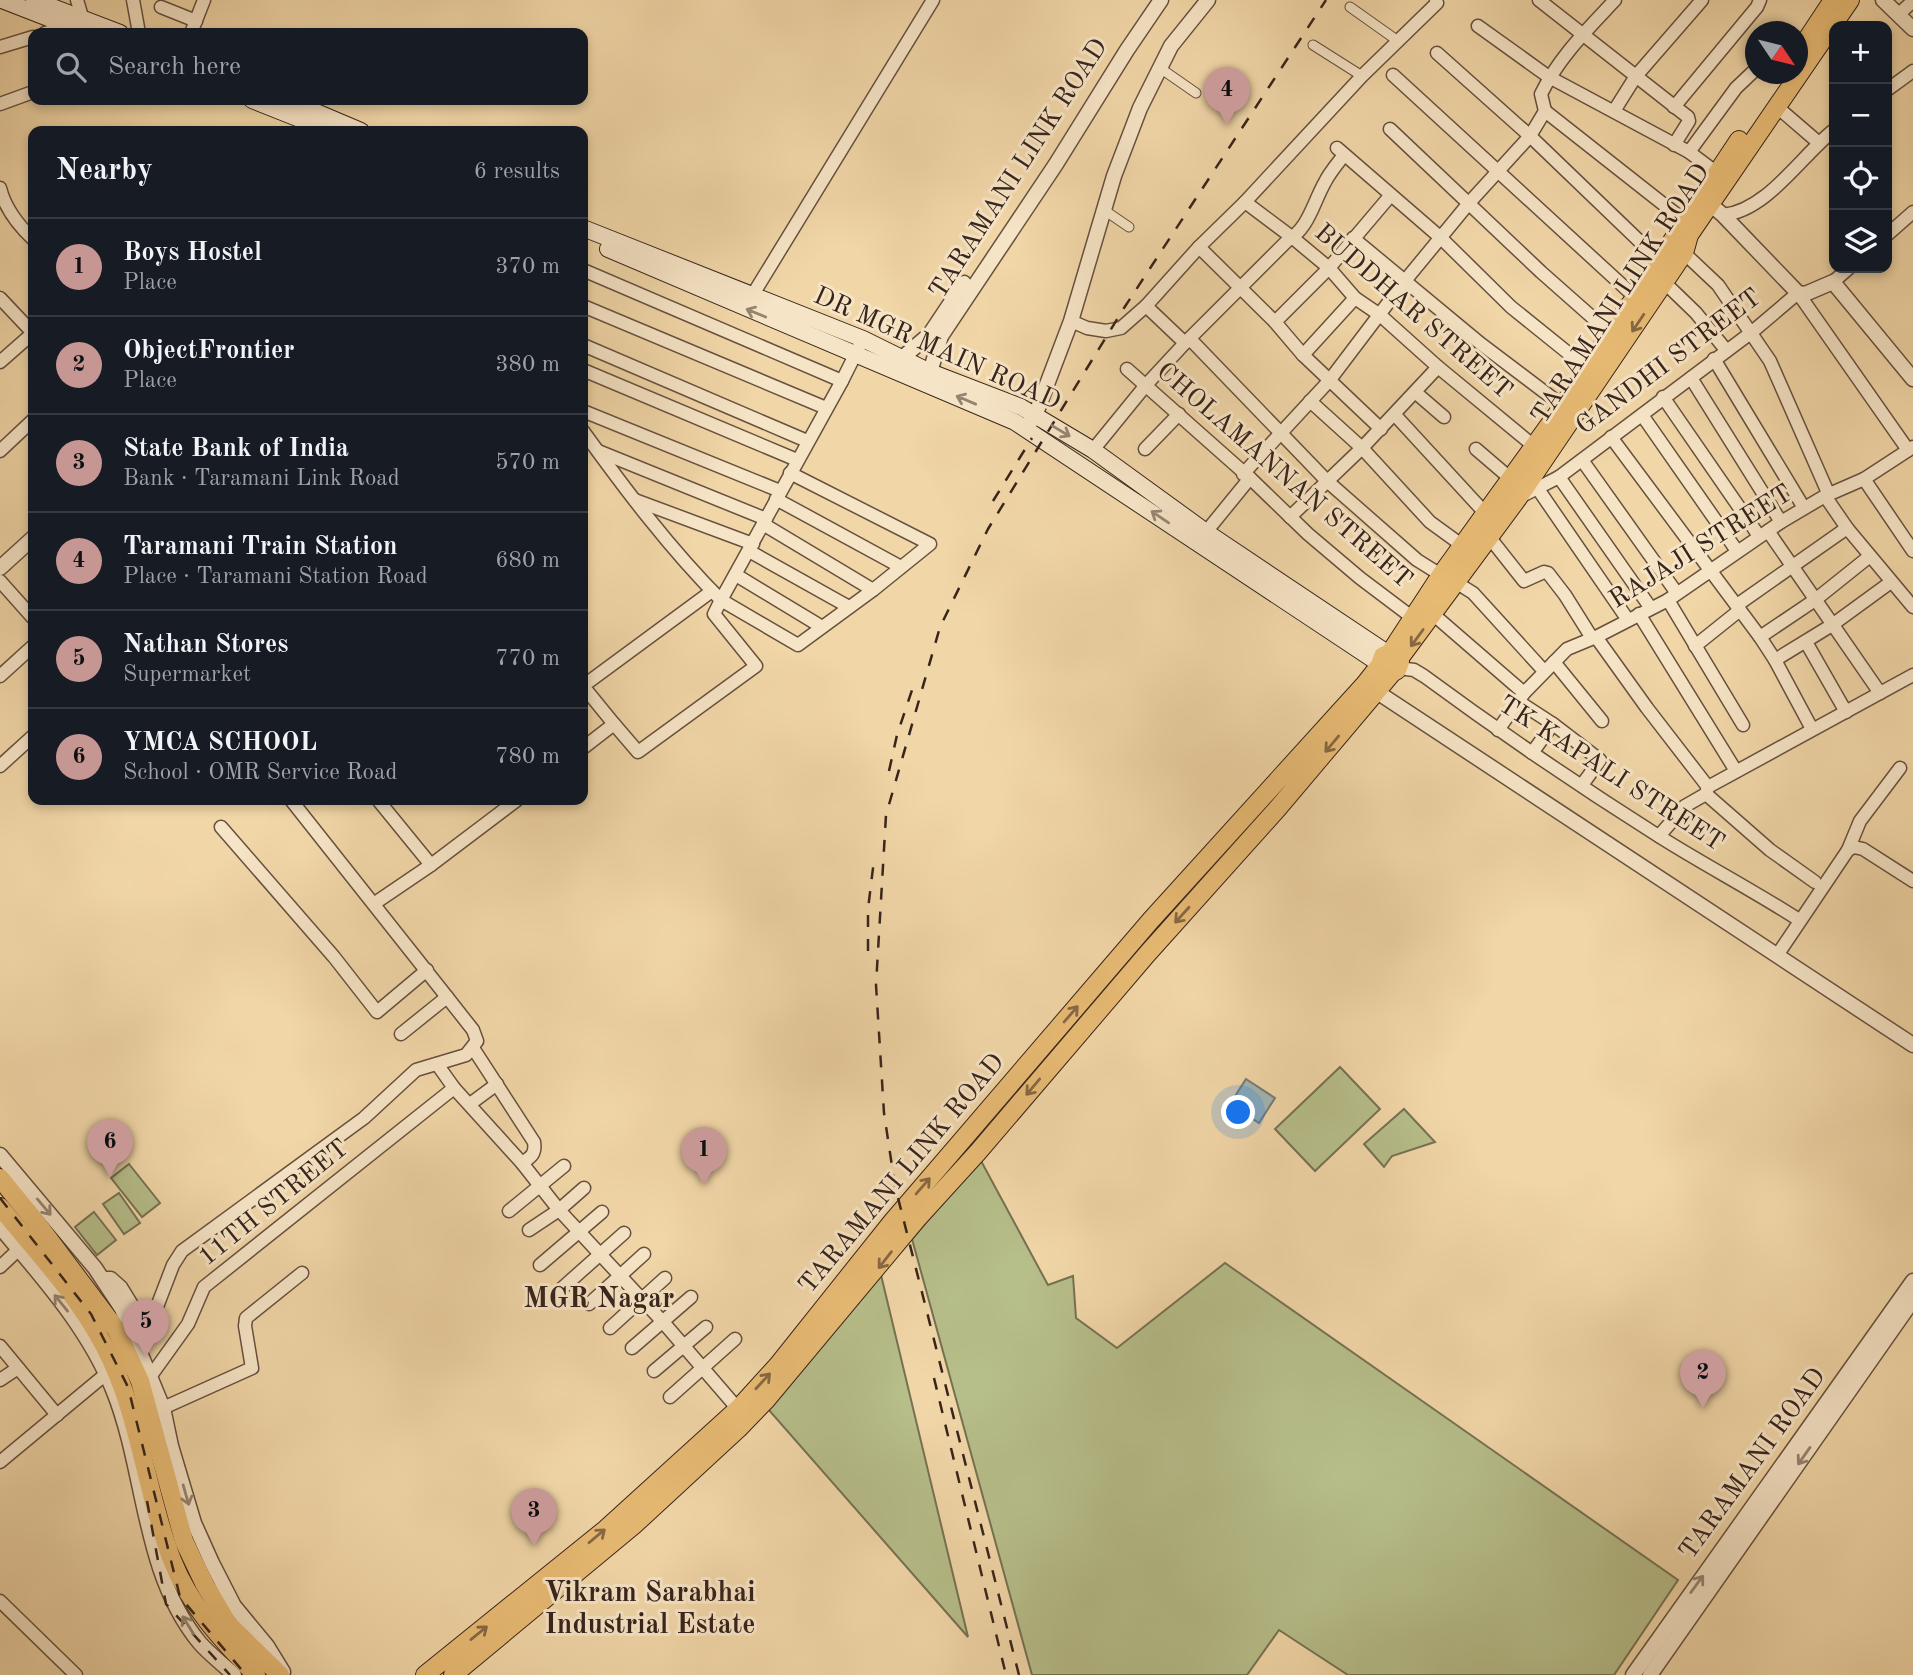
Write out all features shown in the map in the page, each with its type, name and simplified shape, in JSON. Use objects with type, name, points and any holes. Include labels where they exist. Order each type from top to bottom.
[{"type":"main road","points":[[2,0],[79,27]]},
{"type":"main road","points":[[34,0],[79,27]]},
{"type":"main road","points":[[1808,37],[1833,0]]},
{"type":"main road","name":"TARAMANI LINK ROAD","points":[[1390,662],[1413,618],[1490,538],[1518,498],[1665,283],[1684,253],[1689,235],[1850,0]]},
{"type":"main road","name":"TARAMANI LINK ROAD","points":[[453,1675],[635,1524],[729,1439],[766,1400],[1148,953],[1278,808],[1390,662],[1434,615],[1463,546],[1535,447],[1686,222],[1712,205],[1717,173],[1776,84]]},
{"type":"main road","points":[[265,105],[317,126]]},
{"type":"main road","points":[[300,105],[349,126]]},
{"type":"main road","name":"DR MGR MAIN ROAD","points":[[588,235],[752,296],[1015,422],[1030,422],[1093,450],[1390,662]]},
{"type":"main road","name":"DR MGR MAIN ROAD","points":[[588,235],[860,346],[901,359],[1021,407],[1030,422],[1390,662]]},
{"type":"main road","name":"TARAMANI LINK ROAD","points":[[425,1675],[606,1528],[738,1409],[778,1365],[892,1222],[1151,920],[1371,688]]},
{"type":"main road","points":[[0,1178],[116,1329],[140,1381],[167,1452],[184,1541],[205,1585],[228,1624],[282,1675]]},
{"type":"main road","points":[[0,1207],[77,1300],[106,1348],[111,1377],[132,1411],[151,1491],[172,1561],[192,1599],[215,1633],[256,1675]]},
{"type":"street","points":[[77,0],[79,27]]},
{"type":"street","points":[[133,0],[138,28]]},
{"type":"street","points":[[161,7],[193,27],[204,0]]},
{"type":"street","points":[[752,296],[933,0]]},
{"type":"street","name":"TARAMANI LINK ROAD","points":[[901,359],[930,334],[1049,159],[1150,0]]},
{"type":"street","name":"TARAMANI LINK ROAD","points":[[930,372],[941,337],[1161,0]]},
{"type":"street","points":[[1030,422],[1071,321],[1114,176],[1140,108],[1171,46],[1208,0]]},
{"type":"street","points":[[1071,321],[1087,328],[1106,331],[1121,328],[1146,306],[1362,76],[1437,3],[1436,0]]},
{"type":"street","points":[[1539,0],[1689,118],[1674,145]]},
{"type":"street","points":[[1615,0],[1569,48],[1549,77],[1541,93],[1545,111],[1686,222]]},
{"type":"street","points":[[1614,110],[1636,76],[1702,0]]},
{"type":"street","points":[[1674,107],[1760,0]]},
{"type":"street","points":[[1883,0],[1913,29]]},
{"type":"street","points":[[1898,15],[1913,2]]},
{"type":"street","points":[[1350,7],[1398,41]]},
{"type":"street","points":[[1478,26],[1549,77],[1689,152],[1717,173]]},
{"type":"street","points":[[0,47],[28,39]]},
{"type":"street","points":[[1313,45],[1362,76]]},
{"type":"street","points":[[1437,53],[1530,136],[1659,260]]},
{"type":"street","points":[[1160,68],[1196,93]]},
{"type":"street","points":[[1892,86],[1913,71]]},
{"type":"street","points":[[1393,75],[1635,297]]},
{"type":"street","points":[[1689,152],[1745,79]]},
{"type":"street","points":[[0,104],[28,94]]},
{"type":"street","points":[[1776,106],[1819,142]]},
{"type":"street","points":[[1206,532],[1280,434],[1329,381],[1404,282],[1469,203],[1530,136],[1545,111]]},
{"type":"street","points":[[1390,129],[1541,272],[1610,333]]},
{"type":"street","points":[[1712,205],[1732,214],[1763,198],[1829,135]]},
{"type":"street","points":[[1093,450],[1146,385],[1306,223],[1341,151],[1441,238],[1511,307],[1588,369]]},
{"type":"street","points":[[0,188],[3,200],[28,234]]},
{"type":"street","points":[[1275,322],[1329,268],[1390,195]]},
{"type":"street","name":"BUDDHAR STREET","points":[[1245,202],[1293,237],[1329,268],[1355,298],[1380,315],[1535,447]]},
{"type":"street","points":[[1712,205],[1798,293],[1910,449]]},
{"type":"street","points":[[1104,211],[1129,227]]},
{"type":"street","points":[[1892,231],[1913,212]]},
{"type":"street","points":[[1353,238],[1481,344],[1563,406]]},
{"type":"street","points":[[1199,247],[1275,322],[1303,355],[1381,429]]},
{"type":"street","points":[[1684,253],[1718,285],[1752,332],[1770,360],[1827,496],[1847,528],[1913,607]]},
{"type":"street","points":[[588,272],[842,381]]},
{"type":"street","name":"GANDHI STREET","points":[[1518,498],[1559,477],[1583,460],[1752,332],[1798,293],[1805,294],[1816,290],[1844,273]]},
{"type":"street","points":[[1833,282],[1913,379]]},
{"type":"street","points":[[1665,283],[1696,313],[1726,350]]},
{"type":"street","points":[[0,298],[28,328]]},
{"type":"street","points":[[1303,355],[1355,298]]},
{"type":"street","points":[[1146,306],[1188,341],[1326,481],[1417,560],[1473,593],[1544,671]]},
{"type":"street","points":[[588,308],[826,408]]},
{"type":"street","points":[[0,362],[28,337]]},
{"type":"street","points":[[588,683],[717,596],[736,575],[860,346]]},
{"type":"street","points":[[588,347],[807,441]]},
{"type":"street","points":[[1714,359],[1804,508]]},
{"type":"street","points":[[1290,517],[1395,415],[1438,367]]},
{"type":"street","name":"CHOLAMANNAN STREET","points":[[1127,369],[1360,578],[1413,618]]},
{"type":"street","points":[[588,372],[797,460]]},
{"type":"street","points":[[1691,378],[1781,522]]},
{"type":"street","points":[[1415,393],[1444,417]]},
{"type":"street","points":[[1663,397],[1763,533],[1793,567],[1880,694]]},
{"type":"street","points":[[1310,401],[1362,448],[1430,522],[1463,546]]},
{"type":"street","points":[[588,413],[778,495],[901,567]]},
{"type":"street","points":[[1145,449],[1178,414]]},
{"type":"street","points":[[1395,415],[1486,514]]},
{"type":"street","points":[[1642,415],[1737,551]]},
{"type":"street","points":[[0,451],[28,425]]},
{"type":"street","points":[[1611,437],[1760,637],[1812,729]]},
{"type":"street","points":[[588,438],[634,499],[717,596],[797,645],[873,590],[930,544],[790,474]]},
{"type":"street","points":[[1476,449],[1511,479]]},
{"type":"street","name":"RAJAJI STREET","points":[[1498,730],[1521,697],[1567,649],[1594,638],[1672,596],[1763,533],[1804,508],[1864,479],[1910,449]]},
{"type":"street","points":[[597,450],[764,521],[873,590]]},
{"type":"street","points":[[1583,460],[1672,596],[1695,646],[1743,725]]},
{"type":"street","points":[[1559,477],[1736,772]]},
{"type":"street","points":[[1864,479],[1913,551]]},
{"type":"street","points":[[1538,489],[1639,614]]},
{"type":"street","points":[[634,499],[751,547],[849,607]]},
{"type":"street","points":[[1695,646],[1739,608],[1847,528]]},
{"type":"street","points":[[1490,538],[1524,581],[1544,572],[1548,573],[1707,790],[1770,850],[1815,882]]},
{"type":"street","points":[[0,568],[28,543]]},
{"type":"street","points":[[1760,637],[1815,600],[1870,556]]},
{"type":"street","points":[[736,575],[822,627]]},
{"type":"street","points":[[0,581],[28,612]]},
{"type":"street","points":[[1775,660],[1832,625],[1891,582]]},
{"type":"street","points":[[588,692],[638,752],[756,666],[714,614],[717,596]]},
{"type":"street","points":[[1434,615],[1521,697],[1600,760],[1582,785]]},
{"type":"street","points":[[1806,642],[1846,712]]},
{"type":"street","points":[[0,676],[28,651]]},
{"type":"street","name":"TK KAPALI STREET","points":[[1390,662],[1424,676],[1498,730],[1659,836],[1749,887],[1799,920]]},
{"type":"street","points":[[1554,662],[1602,721]]},
{"type":"street","points":[[1659,836],[1685,806],[1707,790],[1913,675]]},
{"type":"street","points":[[1371,688],[1913,1045]]},
{"type":"street","points":[[588,744],[614,724]]},
{"type":"street","points":[[1532,753],[1553,724]]},
{"type":"street","points":[[0,766],[28,741]]},
{"type":"street","points":[[1777,954],[1848,850],[1860,821],[1900,768]]},
{"type":"street","points":[[140,1352],[173,1265],[182,1251],[364,1118],[416,1070],[466,1055],[477,1041],[473,1030],[427,970],[294,805]]},
{"type":"street","points":[[382,805],[431,865]]},
{"type":"street","points":[[375,903],[431,865],[505,805]]},
{"type":"street","points":[[221,827],[334,957],[377,1012],[427,970]]},
{"type":"street","points":[[1848,850],[1854,847],[1863,849],[1913,881]]},
{"type":"street","points":[[401,1034],[447,997]]},
{"type":"street","points":[[473,1048],[534,1142],[535,1150],[532,1156],[522,1163]]},
{"type":"street","points":[[437,1064],[454,1088],[522,1163],[559,1210],[663,1322],[738,1409]]},
{"type":"street","points":[[470,1104],[497,1084]]},
{"type":"street","name":"11TH STREET","points":[[150,1377],[188,1324],[204,1287],[454,1088]]},
{"type":"street","points":[[0,1155],[103,1278],[122,1309],[163,1408],[167,1452]]},
{"type":"street","points":[[509,1212],[564,1166]]},
{"type":"street","points":[[529,1230],[559,1210],[584,1188]]},
{"type":"street","points":[[540,1265],[602,1212]]},
{"type":"street","points":[[0,1227],[81,1327],[111,1377],[156,1555],[175,1603],[200,1643],[234,1675]]},
{"type":"street","points":[[560,1290],[624,1233]]},
{"type":"street","points":[[0,1267],[19,1250]]},
{"type":"street","points":[[589,1304],[644,1254]]},
{"type":"street","points":[[163,1408],[252,1368],[246,1318],[302,1273]]},
{"type":"street","points":[[610,1328],[665,1278]]},
{"type":"street","name":"TARAMANI ROAD","points":[[1633,1675],[1913,1281]]},
{"type":"street","points":[[632,1348],[691,1297]]},
{"type":"street","name":"TARAMANI ROAD","points":[[1650,1675],[1913,1300]]},
{"type":"street","points":[[654,1371],[706,1327]]},
{"type":"street","points":[[670,1397],[736,1339]]},
{"type":"street","points":[[0,1346],[57,1415]]},
{"type":"street","points":[[0,1380],[18,1368]]},
{"type":"street","points":[[0,1462],[57,1415],[111,1377]]},
{"type":"street","points":[[0,1601],[76,1675]]},
{"type":"green space","points":[[1340,1067],[1380,1109],[1315,1171],[1275,1129]]},
{"type":"green space","points":[[1404,1109],[1435,1142],[1392,1156],[1384,1167],[1364,1144]]},
{"type":"green space","points":[[980,1159],[1048,1285],[1073,1276],[1076,1318],[1117,1348],[1225,1263],[1678,1580],[1614,1675],[1348,1675],[1279,1630],[1247,1675],[1032,1675],[912,1239]]},
{"type":"green space","points":[[129,1164],[160,1203],[142,1217],[111,1178]]},
{"type":"green space","points":[[119,1193],[140,1223],[124,1234],[103,1204]]},
{"type":"green space","points":[[94,1212],[116,1240],[97,1255],[75,1227]]},
{"type":"green space","points":[[881,1275],[968,1637],[768,1409]]},
{"type":"shaded area","points":[[1246,1079],[1275,1098],[1259,1123],[1230,1104]]},
{"type":"railway","points":[[1019,1675],[895,1186],[884,1113],[876,985],[886,815],[940,627],[988,529],[1124,308],[1326,0]]},
{"type":"railway","points":[[993,501],[1032,438]]},
{"type":"railway","points":[[889,771],[897,735],[912,690]]},
{"type":"railway","points":[[868,951],[868,909],[874,860]]},
{"type":"railway","points":[[0,1198],[91,1314],[128,1387],[180,1597],[246,1675]]},
{"type":"railway","points":[[934,1378],[1006,1675]]},
{"type":"railway","points":[[147,1501],[166,1604],[230,1675]]},
{"type":"place","name":"Taramani Train Station","points":[[1227,125]]},
{"type":"place","name":"YMCA SCHOOL","points":[[110,1177]]},
{"type":"place","name":"Boys Hostel","points":[[704,1185]]},
{"type":"place","name":"Nathan Stores","points":[[146,1357]]},
{"type":"place","name":"ObjectFrontier","points":[[1703,1408]]},
{"type":"place","name":"State Bank of India","points":[[534,1546]]},
{"type":"district","name":"MGR Nagar","points":[[599,1300]]},
{"type":"district","name":"Vikram Sarabhai Industrial Estate","points":[[650,1610]]}]
